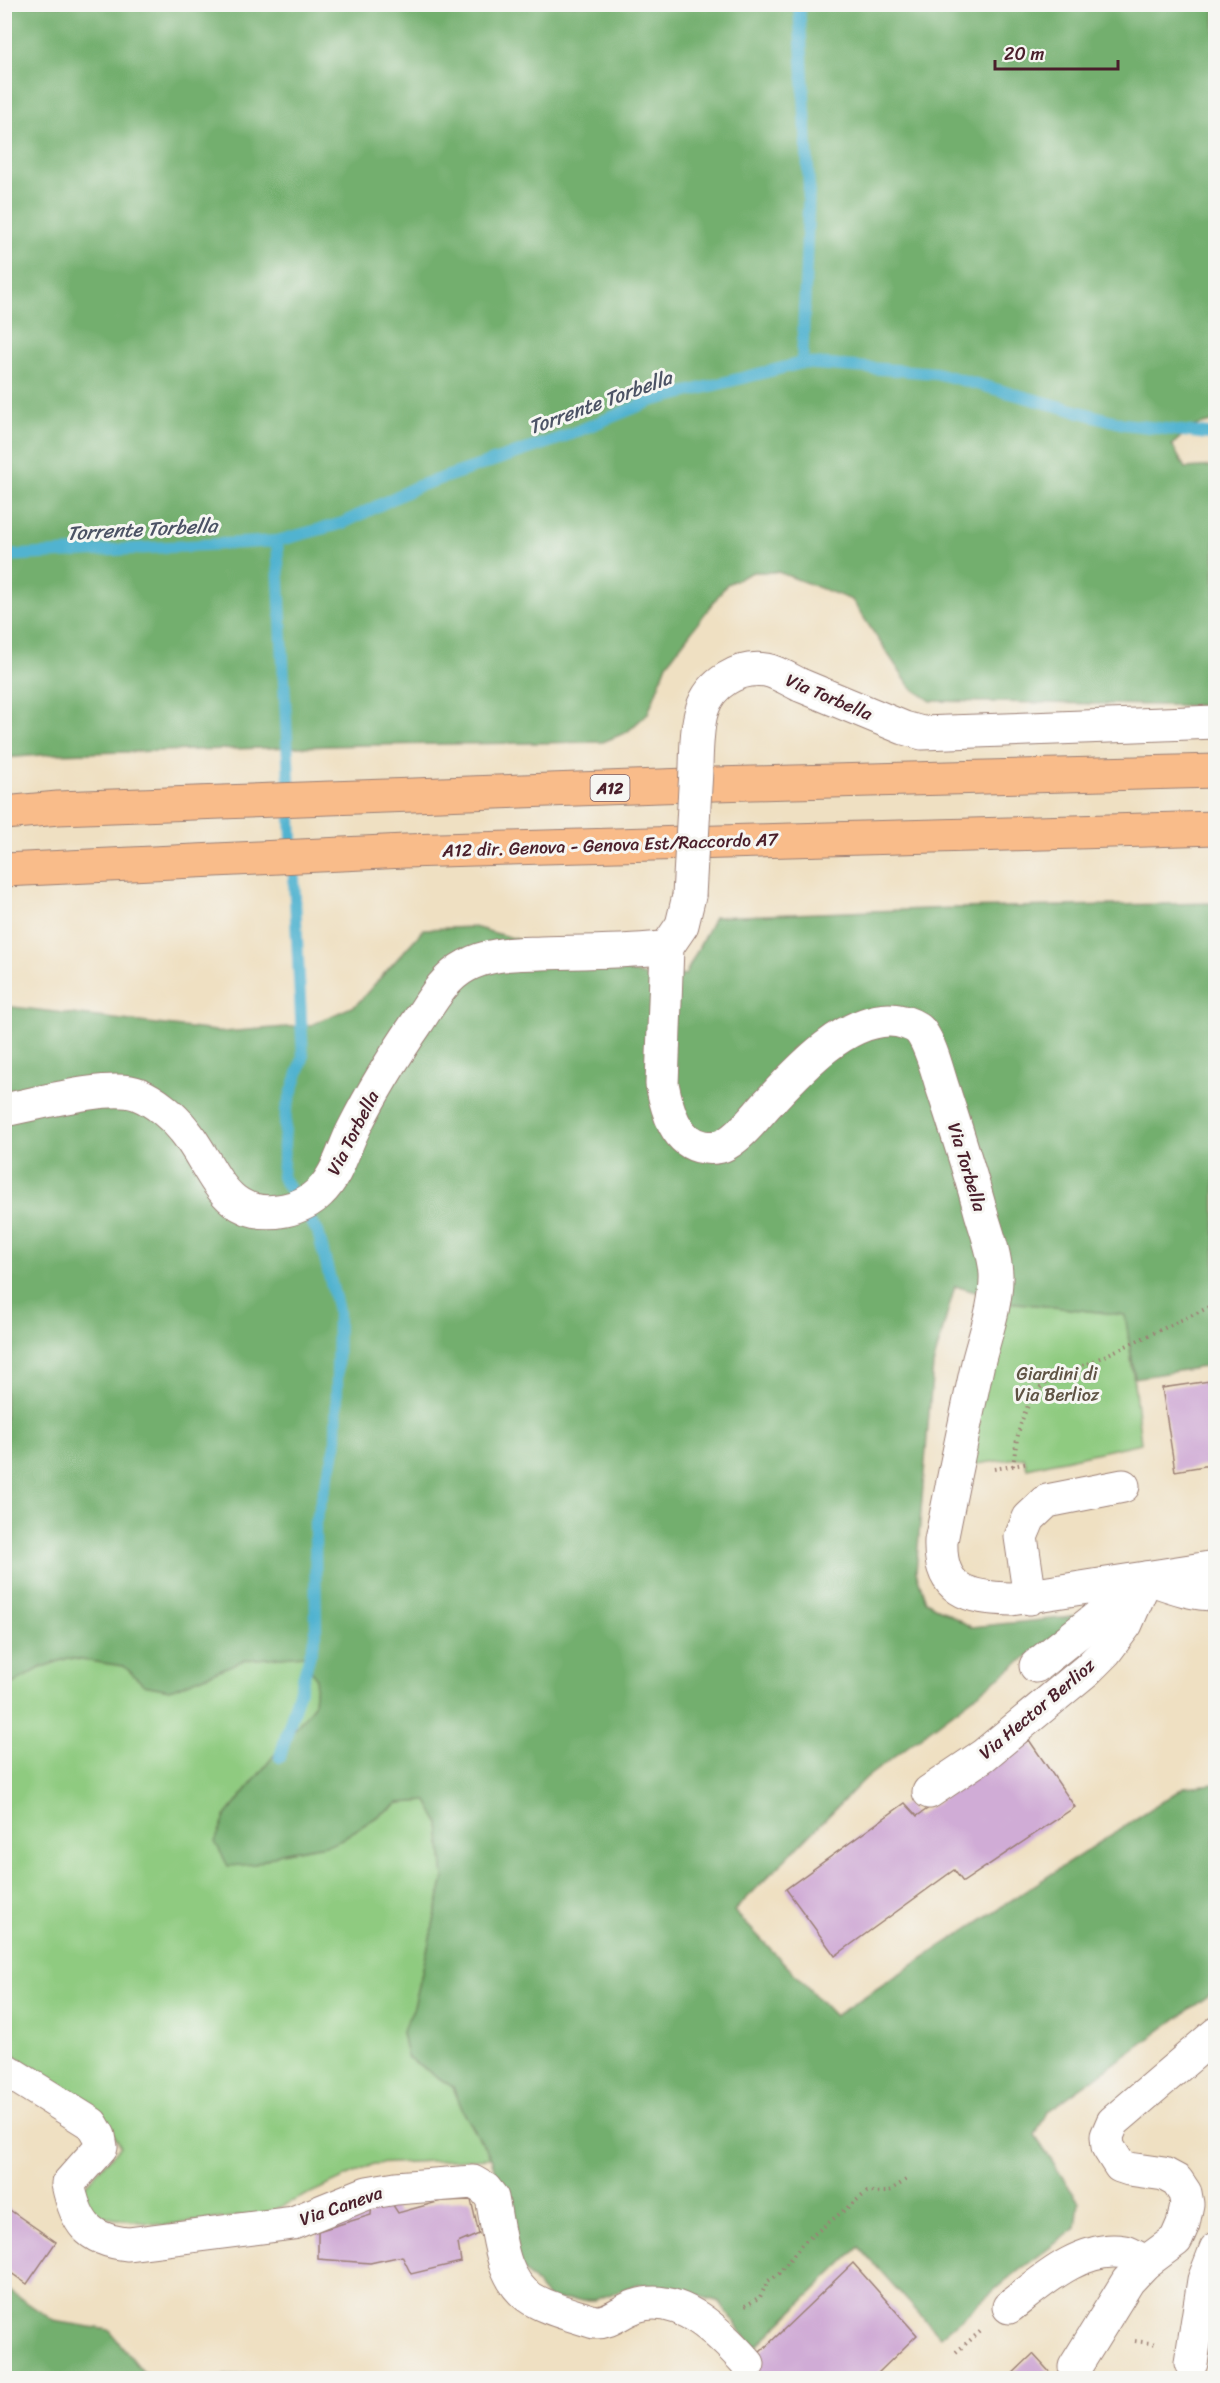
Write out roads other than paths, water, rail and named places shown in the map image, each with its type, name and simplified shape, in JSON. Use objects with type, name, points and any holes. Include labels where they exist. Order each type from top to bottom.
[{"type":"highway","name":"A12","points":[[4,813],[58,808],[691,785],[1215,771]]},
{"type":"highway","name":"A12 dir. Genova - Genova Est/Raccordo A7","points":[[4,870],[405,851],[1215,828]]},
{"type":"street","name":"Via Torbella","points":[[1215,722],[922,733],[904,729],[767,670],[751,670],[734,675],[718,684],[706,697],[701,712],[689,896],[682,925],[667,947],[662,1084],[666,1106],[674,1125],[684,1138],[697,1146],[713,1148],[725,1144],[743,1131],[809,1063],[847,1032],[888,1020],[905,1022],[921,1031],[935,1065],[962,1147],[992,1251],[996,1274],[990,1315],[941,1540],[940,1557],[945,1572],[953,1584],[964,1592],[979,1598],[1030,1598],[1215,1567]]},
{"type":"street","name":"Via Torbella","points":[[4,1110],[123,1090],[138,1094],[166,1113],[185,1130],[213,1178],[226,1195],[241,1205],[261,1211],[283,1211],[305,1204],[322,1191],[335,1171],[353,1129],[388,1065],[443,984],[464,967],[478,960],[499,955],[635,951],[667,947]]},
{"type":"street","points":[[1030,1598],[1021,1537],[1029,1518],[1047,1501],[1123,1486]]},
{"type":"street","name":"Via Torbella","points":[[1146,1578],[1184,1590],[1215,1594]]},
{"type":"street","name":"Via Hector Berlioz","points":[[1036,1666],[1146,1578]]},
{"type":"street","name":"Via Hector Berlioz","points":[[929,1792],[984,1755],[1088,1669],[1105,1652],[1126,1624],[1146,1578]]},
{"type":"street","points":[[1076,2367],[1128,2281],[1145,2263],[1176,2240],[1183,2224],[1186,2204],[1185,2193],[1177,2181],[1164,2174],[1120,2166],[1108,2147],[1107,2136],[1113,2122],[1215,2034]]},
{"type":"street","name":"Via Caneva","points":[[4,2069],[92,2124],[101,2147],[68,2184],[73,2209],[94,2236],[110,2242],[128,2244],[293,2223],[367,2193],[396,2188],[474,2182],[492,2198],[508,2272],[520,2290],[533,2300],[594,2322],[604,2323],[633,2307],[645,2303],[660,2304],[702,2319],[731,2344],[748,2364]]},
{"type":"street","points":[[1192,2352],[1204,2280],[1215,2249]]},
{"type":"street","points":[[1009,2307],[1051,2274],[1090,2256],[1106,2252],[1126,2252],[1145,2263]]},
{"type":"waterway","points":[[799,4],[809,187],[802,363]]},
{"type":"waterway","name":"Torrente Torbella","points":[[4,556],[277,541],[343,523],[416,487],[558,439],[651,401],[802,363],[936,373],[1124,424],[1216,435]]},
{"type":"waterway","points":[[277,541],[303,1058],[286,1110],[282,1177],[318,1232],[338,1310],[336,1446],[315,1523],[316,1634],[280,1757]]},
{"type":"park label","name":"Giardini di Via Berlioz","points":[[1057,1384]]}]
